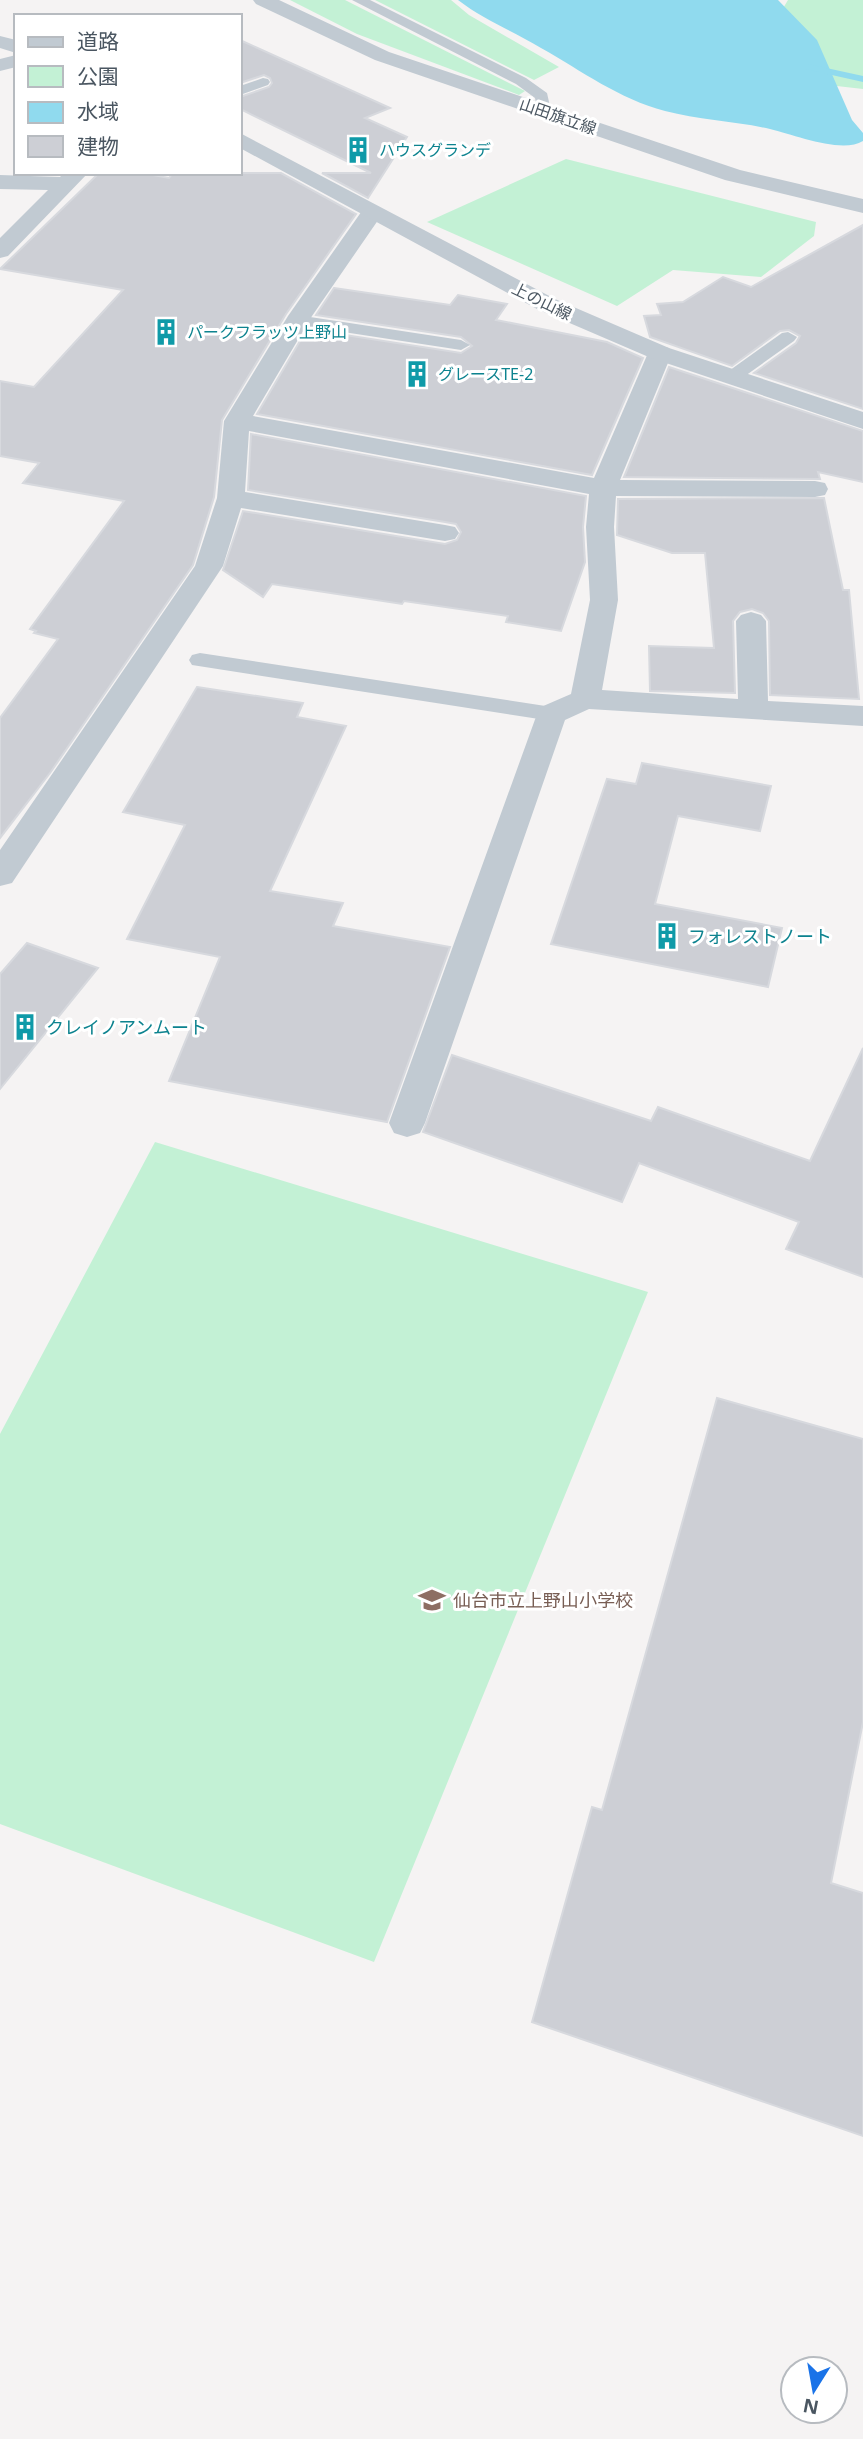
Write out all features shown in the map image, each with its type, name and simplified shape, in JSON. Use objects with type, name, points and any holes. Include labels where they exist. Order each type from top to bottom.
[{"type":"street","name":"山田旗立線","points":[[263,0],[382,56],[733,175],[863,206]]},
{"type":"street","name":"上の山線","points":[[242,140],[372,213],[546,304],[660,353],[863,421]]},
{"type":"street","points":[[0,182],[72,178]]},
{"type":"street","points":[[0,251],[72,178]]},
{"type":"street","points":[[0,875],[209,566],[231,498],[237,421],[297,320],[372,213]]},
{"type":"street","points":[[584,699],[604,600],[600,527],[603,488],[660,353]]},
{"type":"street","points":[[237,421],[603,488],[815,489]]},
{"type":"street","points":[[231,498],[445,533]]},
{"type":"street","points":[[751,621],[753,711]]},
{"type":"street","points":[[407,1123],[552,714],[584,699],[863,716]]},
{"type":"lane","points":[[359,0],[521,81],[542,96],[543,111]]},
{"type":"lane","points":[[242,91],[263,82]]},
{"type":"lane","points":[[297,320],[461,345]]},
{"type":"lane","points":[[732,377],[788,337]]},
{"type":"lane","points":[[200,660],[552,714]]},
{"type":"green space","points":[[290,0],[345,0],[525,91],[519,95],[357,34]]},
{"type":"green space","points":[[375,0],[451,0],[469,15],[559,67],[534,80]]},
{"type":"green space","points":[[788,0],[863,0],[863,89],[793,81],[776,20]]},
{"type":"green space","points":[[566,159],[816,222],[814,236],[761,277],[673,270],[617,306],[427,222]]},
{"type":"green space","points":[[155,1142],[648,1292],[374,1962],[0,1824],[0,1434]]},
{"type":"water","points":[[458,0],[778,0],[817,40],[852,120],[863,133],[863,141],[854,144],[831,144],[770,129],[678,114],[648,106],[601,84]]},
{"type":"building","points":[[242,41],[390,108],[365,118],[407,137],[368,198],[322,173],[371,173],[242,110],[242,96],[269,87],[272,83],[270,78],[264,75],[242,82]]},
{"type":"building","points":[[281,173],[356,214],[286,314],[222,420],[214,497],[193,565],[50,773],[0,838],[0,718],[58,639],[34,633],[36,631],[30,629],[124,501],[23,483],[39,463],[0,456],[0,381],[34,387],[123,290],[0,269],[97,175],[153,175],[169,178],[171,175]]},
{"type":"building","points":[[863,225],[863,409],[754,373],[796,343],[800,336],[789,330],[780,331],[732,366],[650,337],[644,316],[661,315],[657,304],[683,302],[723,277],[751,287]]},
{"type":"building","points":[[334,288],[450,305],[458,295],[507,304],[496,320],[607,342],[643,358],[592,475],[257,414],[307,329],[461,353],[472,346],[461,337],[316,315]]},
{"type":"building","points":[[669,367],[863,431],[863,482],[818,472],[820,479],[624,477]]},
{"type":"building","points":[[251,434],[586,496],[583,527],[585,562],[561,631],[506,622],[508,616],[404,601],[402,604],[272,584],[263,597],[223,570],[243,511],[445,544],[457,540],[461,532],[456,524],[248,490]]},
{"type":"building","points":[[824,498],[843,590],[849,590],[859,699],[770,695],[769,621],[763,613],[752,609],[740,612],[733,621],[735,693],[650,691],[649,646],[714,648],[705,553],[672,553],[617,535],[618,499]]},
{"type":"building","points":[[197,687],[303,703],[297,717],[346,726],[270,891],[343,903],[333,926],[450,947],[387,1122],[169,1081],[220,957],[127,939],[185,825],[123,812]]},
{"type":"building","points":[[642,763],[771,786],[760,831],[678,816],[655,904],[782,928],[768,987],[551,944],[607,779],[636,784]]},
{"type":"building","name":"クレイノアンムート","points":[[27,943],[98,968],[0,1089],[0,974]]},
{"type":"building","points":[[863,1048],[863,1277],[786,1249],[799,1222],[639,1163],[622,1202],[423,1132],[452,1055],[651,1121],[658,1107],[810,1161]]},
{"type":"building","points":[[717,1398],[863,1439],[863,1722],[831,1883],[863,1893],[863,2136],[532,2022],[592,1807],[602,1810]]},
{"type":"waterway","points":[[808,67],[863,79]]},
{"type":"place","name":"ハウスグランデ","points":[[358,150]]},
{"type":"place","name":"パークフラッツ上野山","points":[[166,332]]},
{"type":"place","name":"グレースTE-2","points":[[417,374]]},
{"type":"place","name":"フォレストノート","points":[[667,936]]},
{"type":"place","name":"クレイノアンムート","points":[[25,1027]]},
{"type":"place","name":"仙台市立上野山小学校","points":[[432,1600]]}]
